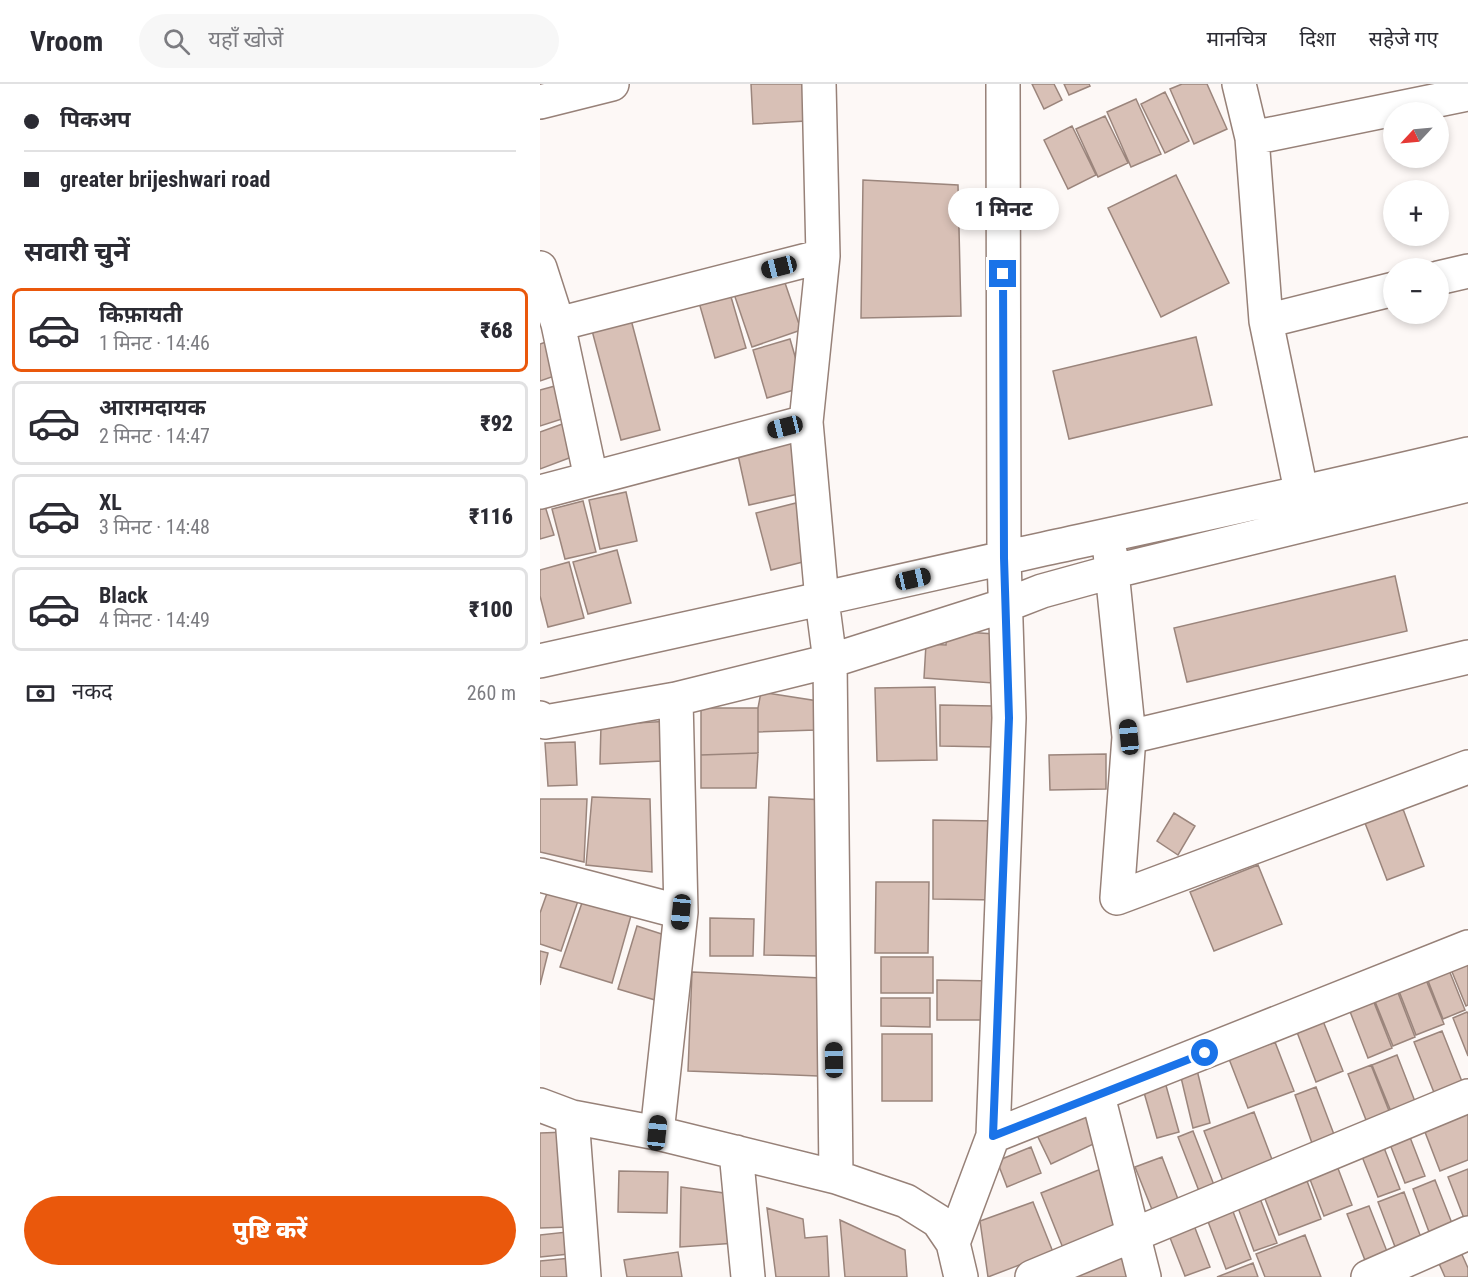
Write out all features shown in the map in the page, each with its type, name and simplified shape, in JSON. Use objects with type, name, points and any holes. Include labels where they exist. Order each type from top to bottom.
[{"type":"street","points":[[540,102],[612,84]]},
{"type":"street","points":[[819,84],[823,256],[806,422],[822,600],[830,661],[836,1177]]},
{"type":"street","points":[[953,1243],[993,1136],[1009,718],[1004,558],[1003,84]]},
{"type":"street","points":[[1239,84],[1252,138],[1266,321],[1308,526]]},
{"type":"street","points":[[1252,138],[1468,94]]},
{"type":"street","points":[[558,324],[823,256]]},
{"type":"street","points":[[540,268],[558,324],[591,478]]},
{"type":"street","points":[[1449,275],[1468,271]]},
{"type":"street","points":[[1266,321],[1383,292]]},
{"type":"street","points":[[540,492],[806,422]]},
{"type":"street","points":[[540,661],[1303,494],[1468,454]]},
{"type":"street","points":[[540,718],[545,722],[675,699],[830,661],[1006,605],[1042,591],[1468,485]]},
{"type":"street","points":[[1109,536],[1129,737],[1117,898],[1468,767]]},
{"type":"street","points":[[1129,737],[1468,657]]},
{"type":"street","points":[[657,1133],[681,912],[675,699]]},
{"type":"street","points":[[540,875],[681,912]]},
{"type":"street","points":[[993,1136],[1468,947]]},
{"type":"street","points":[[1098,1096],[1144,1277]]},
{"type":"street","points":[[1032,1277],[1468,1096]]},
{"type":"street","points":[[540,1105],[572,1117],[657,1133],[836,1177],[906,1201],[938,1221],[953,1243],[962,1277]]},
{"type":"street","points":[[572,1117],[584,1277]]},
{"type":"street","points":[[736,1152],[748,1277]]},
{"type":"street","points":[[1368,1277],[1468,1233]]},
{"type":"building","points":[[751,84],[804,84],[806,121],[753,124]]},
{"type":"building","points":[[1032,84],[1054,84],[1062,100],[1044,109]]},
{"type":"building","points":[[1064,84],[1089,84],[1090,86],[1069,95]]},
{"type":"building","points":[[1182,84],[1207,84],[1227,129],[1194,144],[1170,89]]},
{"type":"building","points":[[1165,92],[1189,141],[1165,153],[1141,104]]},
{"type":"building","points":[[1136,99],[1161,154],[1131,167],[1107,112]]},
{"type":"building","points":[[1105,116],[1128,163],[1098,177],[1076,129]]},
{"type":"building","points":[[1072,126],[1096,175],[1068,189],[1044,140]]},
{"type":"building","points":[[1176,175],[1229,283],[1161,317],[1108,208]]},
{"type":"building","points":[[863,180],[958,185],[961,316],[861,318]]},
{"type":"building","points":[[782,274],[801,330],[752,347],[733,291]]},
{"type":"building","points":[[729,290],[746,348],[715,358],[698,299]]},
{"type":"building","points":[[629,312],[660,430],[621,440],[590,323]]},
{"type":"building","points":[[1196,337],[1212,405],[1069,439],[1053,371]]},
{"type":"building","points":[[790,339],[804,387],[767,398],[753,350]]},
{"type":"building","points":[[549,341],[560,374],[540,381],[540,344]]},
{"type":"building","points":[[555,386],[565,418],[540,426],[540,390]]},
{"type":"building","points":[[565,423],[577,455],[540,469],[540,432]]},
{"type":"building","points":[[792,443],[803,493],[749,505],[738,455]]},
{"type":"building","points":[[626,492],[637,541],[600,549],[589,500]]},
{"type":"building","points":[[583,501],[596,552],[565,559],[552,509]]},
{"type":"building","points":[[796,503],[811,560],[771,570],[756,513]]},
{"type":"building","points":[[545,506],[554,535],[540,539],[540,508]]},
{"type":"building","points":[[617,550],[631,603],[588,614],[573,562]]},
{"type":"building","points":[[569,562],[584,618],[548,627],[540,596],[540,570]]},
{"type":"building","points":[[1395,576],[1407,631],[1187,682],[1174,628]]},
{"type":"building","points":[[947,631],[996,634],[993,683],[924,678],[926,644],[946,645]]},
{"type":"building","points":[[935,687],[937,760],[877,761],[875,688]]},
{"type":"building","points":[[761,692],[818,701],[816,730],[758,732]]},
{"type":"building","points":[[940,705],[994,706],[994,747],[940,746]]},
{"type":"building","points":[[701,708],[758,708],[758,753],[701,755]]},
{"type":"building","points":[[671,721],[663,761],[600,764],[601,725]]},
{"type":"building","points":[[575,742],[577,785],[548,786],[545,743]]},
{"type":"building","points":[[758,753],[756,788],[701,788],[701,755]]},
{"type":"building","points":[[1106,754],[1106,789],[1050,790],[1049,755]]},
{"type":"building","points":[[592,797],[650,799],[652,872],[586,865]]},
{"type":"building","points":[[769,797],[825,800],[820,956],[764,955]]},
{"type":"building","points":[[540,799],[587,799],[584,862],[540,852]]},
{"type":"building","points":[[1403,809],[1424,866],[1387,880],[1365,823]]},
{"type":"building","points":[[1174,813],[1195,826],[1178,855],[1157,841]]},
{"type":"building","points":[[933,820],[996,821],[996,900],[933,899]]},
{"type":"building","points":[[1258,865],[1282,924],[1214,951],[1190,892]]},
{"type":"building","points":[[551,882],[581,892],[561,951],[540,944],[540,913]]},
{"type":"building","points":[[876,882],[929,882],[928,953],[875,953]]},
{"type":"building","points":[[585,894],[634,905],[612,983],[560,967]]},
{"type":"building","points":[[710,918],[754,919],[753,956],[710,956]]},
{"type":"building","points":[[637,926],[674,938],[655,1000],[618,989]]},
{"type":"building","points":[[540,951],[548,953],[540,985]]},
{"type":"building","points":[[1468,954],[1468,1005],[1466,1006],[1448,962]]},
{"type":"building","points":[[881,957],[933,957],[933,993],[881,993]]},
{"type":"building","points":[[1447,965],[1465,1010],[1443,1019],[1425,973]]},
{"type":"building","points":[[692,972],[821,978],[818,1076],[688,1071]]},
{"type":"building","points":[[1424,975],[1444,1024],[1416,1035],[1397,986]]},
{"type":"building","points":[[937,980],[995,981],[995,1020],[937,1020]]},
{"type":"building","points":[[1395,985],[1415,1037],[1393,1046],[1372,994]]},
{"type":"building","points":[[881,998],[930,998],[930,1027],[881,1026]]},
{"type":"building","points":[[1373,1000],[1392,1048],[1368,1058],[1349,1009]]},
{"type":"building","points":[[1467,1012],[1468,1014],[1468,1056],[1453,1018]]},
{"type":"building","points":[[1321,1016],[1343,1071],[1316,1082],[1295,1027]]},
{"type":"building","points":[[1442,1031],[1463,1084],[1435,1095],[1414,1042]]},
{"type":"building","points":[[882,1034],[932,1034],[932,1101],[882,1101]]},
{"type":"building","points":[[1275,1042],[1294,1091],[1248,1108],[1229,1059]]},
{"type":"building","points":[[1397,1055],[1416,1104],[1392,1114],[1372,1065]]},
{"type":"building","points":[[1371,1065],[1391,1116],[1368,1125],[1348,1074]]},
{"type":"building","points":[[1196,1066],[1210,1123],[1193,1128],[1179,1069]]},
{"type":"building","points":[[1165,1082],[1179,1132],[1157,1138],[1143,1089]]},
{"type":"building","points":[[1316,1087],[1335,1137],[1313,1146],[1295,1095]]},
{"type":"building","points":[[1468,1107],[1468,1160],[1440,1171],[1420,1119]]},
{"type":"building","points":[[1089,1111],[1102,1140],[1051,1164],[1037,1135]]},
{"type":"building","points":[[1254,1112],[1273,1162],[1223,1181],[1204,1131]]},
{"type":"building","points":[[1406,1127],[1425,1176],[1405,1183],[1386,1134]]},
{"type":"building","points":[[1193,1131],[1214,1185],[1199,1191],[1178,1137]]},
{"type":"building","points":[[567,1132],[571,1227],[540,1228],[540,1133]]},
{"type":"building","points":[[1381,1140],[1400,1189],[1378,1197],[1359,1149]]},
{"type":"building","points":[[1031,1147],[1041,1173],[1007,1187],[997,1161]]},
{"type":"building","points":[[1162,1157],[1181,1207],[1155,1217],[1135,1167]]},
{"type":"building","points":[[1334,1158],[1352,1205],[1324,1216],[1306,1169]]},
{"type":"building","points":[[1101,1169],[1124,1230],[1065,1253],[1041,1193]]},
{"type":"building","points":[[1468,1169],[1468,1226],[1467,1226],[1448,1177]]},
{"type":"building","points":[[1303,1170],[1321,1219],[1279,1235],[1260,1186]]},
{"type":"building","points":[[619,1171],[668,1172],[667,1213],[618,1212]]},
{"type":"building","points":[[1435,1180],[1455,1231],[1432,1240],[1413,1189]]},
{"type":"building","points":[[681,1187],[731,1194],[736,1243],[680,1247]]},
{"type":"building","points":[[1256,1188],[1277,1243],[1254,1251],[1234,1197]]},
{"type":"building","points":[[1404,1192],[1423,1243],[1397,1252],[1378,1202]]},
{"type":"building","points":[[1229,1201],[1251,1259],[1226,1269],[1204,1211]]},
{"type":"building","points":[[1033,1202],[1053,1252],[988,1277],[980,1221]]},
{"type":"building","points":[[1369,1206],[1390,1259],[1368,1268],[1347,1214]]},
{"type":"building","points":[[767,1208],[803,1219],[805,1238],[827,1236],[829,1277],[776,1277]]},
{"type":"building","points":[[1190,1215],[1210,1267],[1185,1276],[1165,1225]]},
{"type":"building","points":[[840,1220],[905,1250],[907,1277],[845,1277]]},
{"type":"building","points":[[567,1232],[569,1254],[540,1257],[540,1235]]},
{"type":"building","points":[[1305,1235],[1321,1277],[1265,1277],[1256,1254]]},
{"type":"building","points":[[1124,1248],[1135,1277],[1075,1277]]},
{"type":"building","points":[[1459,1248],[1468,1268],[1468,1277],[1445,1277],[1437,1259]]},
{"type":"building","points":[[678,1252],[682,1277],[627,1277],[624,1260]]},
{"type":"building","points":[[571,1258],[573,1277],[540,1277],[540,1261]]},
{"type":"building","points":[[1253,1263],[1258,1277],[1217,1277]]},
{"type":"route","points":[[1003,274],[1004,558],[1009,718],[993,1136],[1205,1053]]}]
